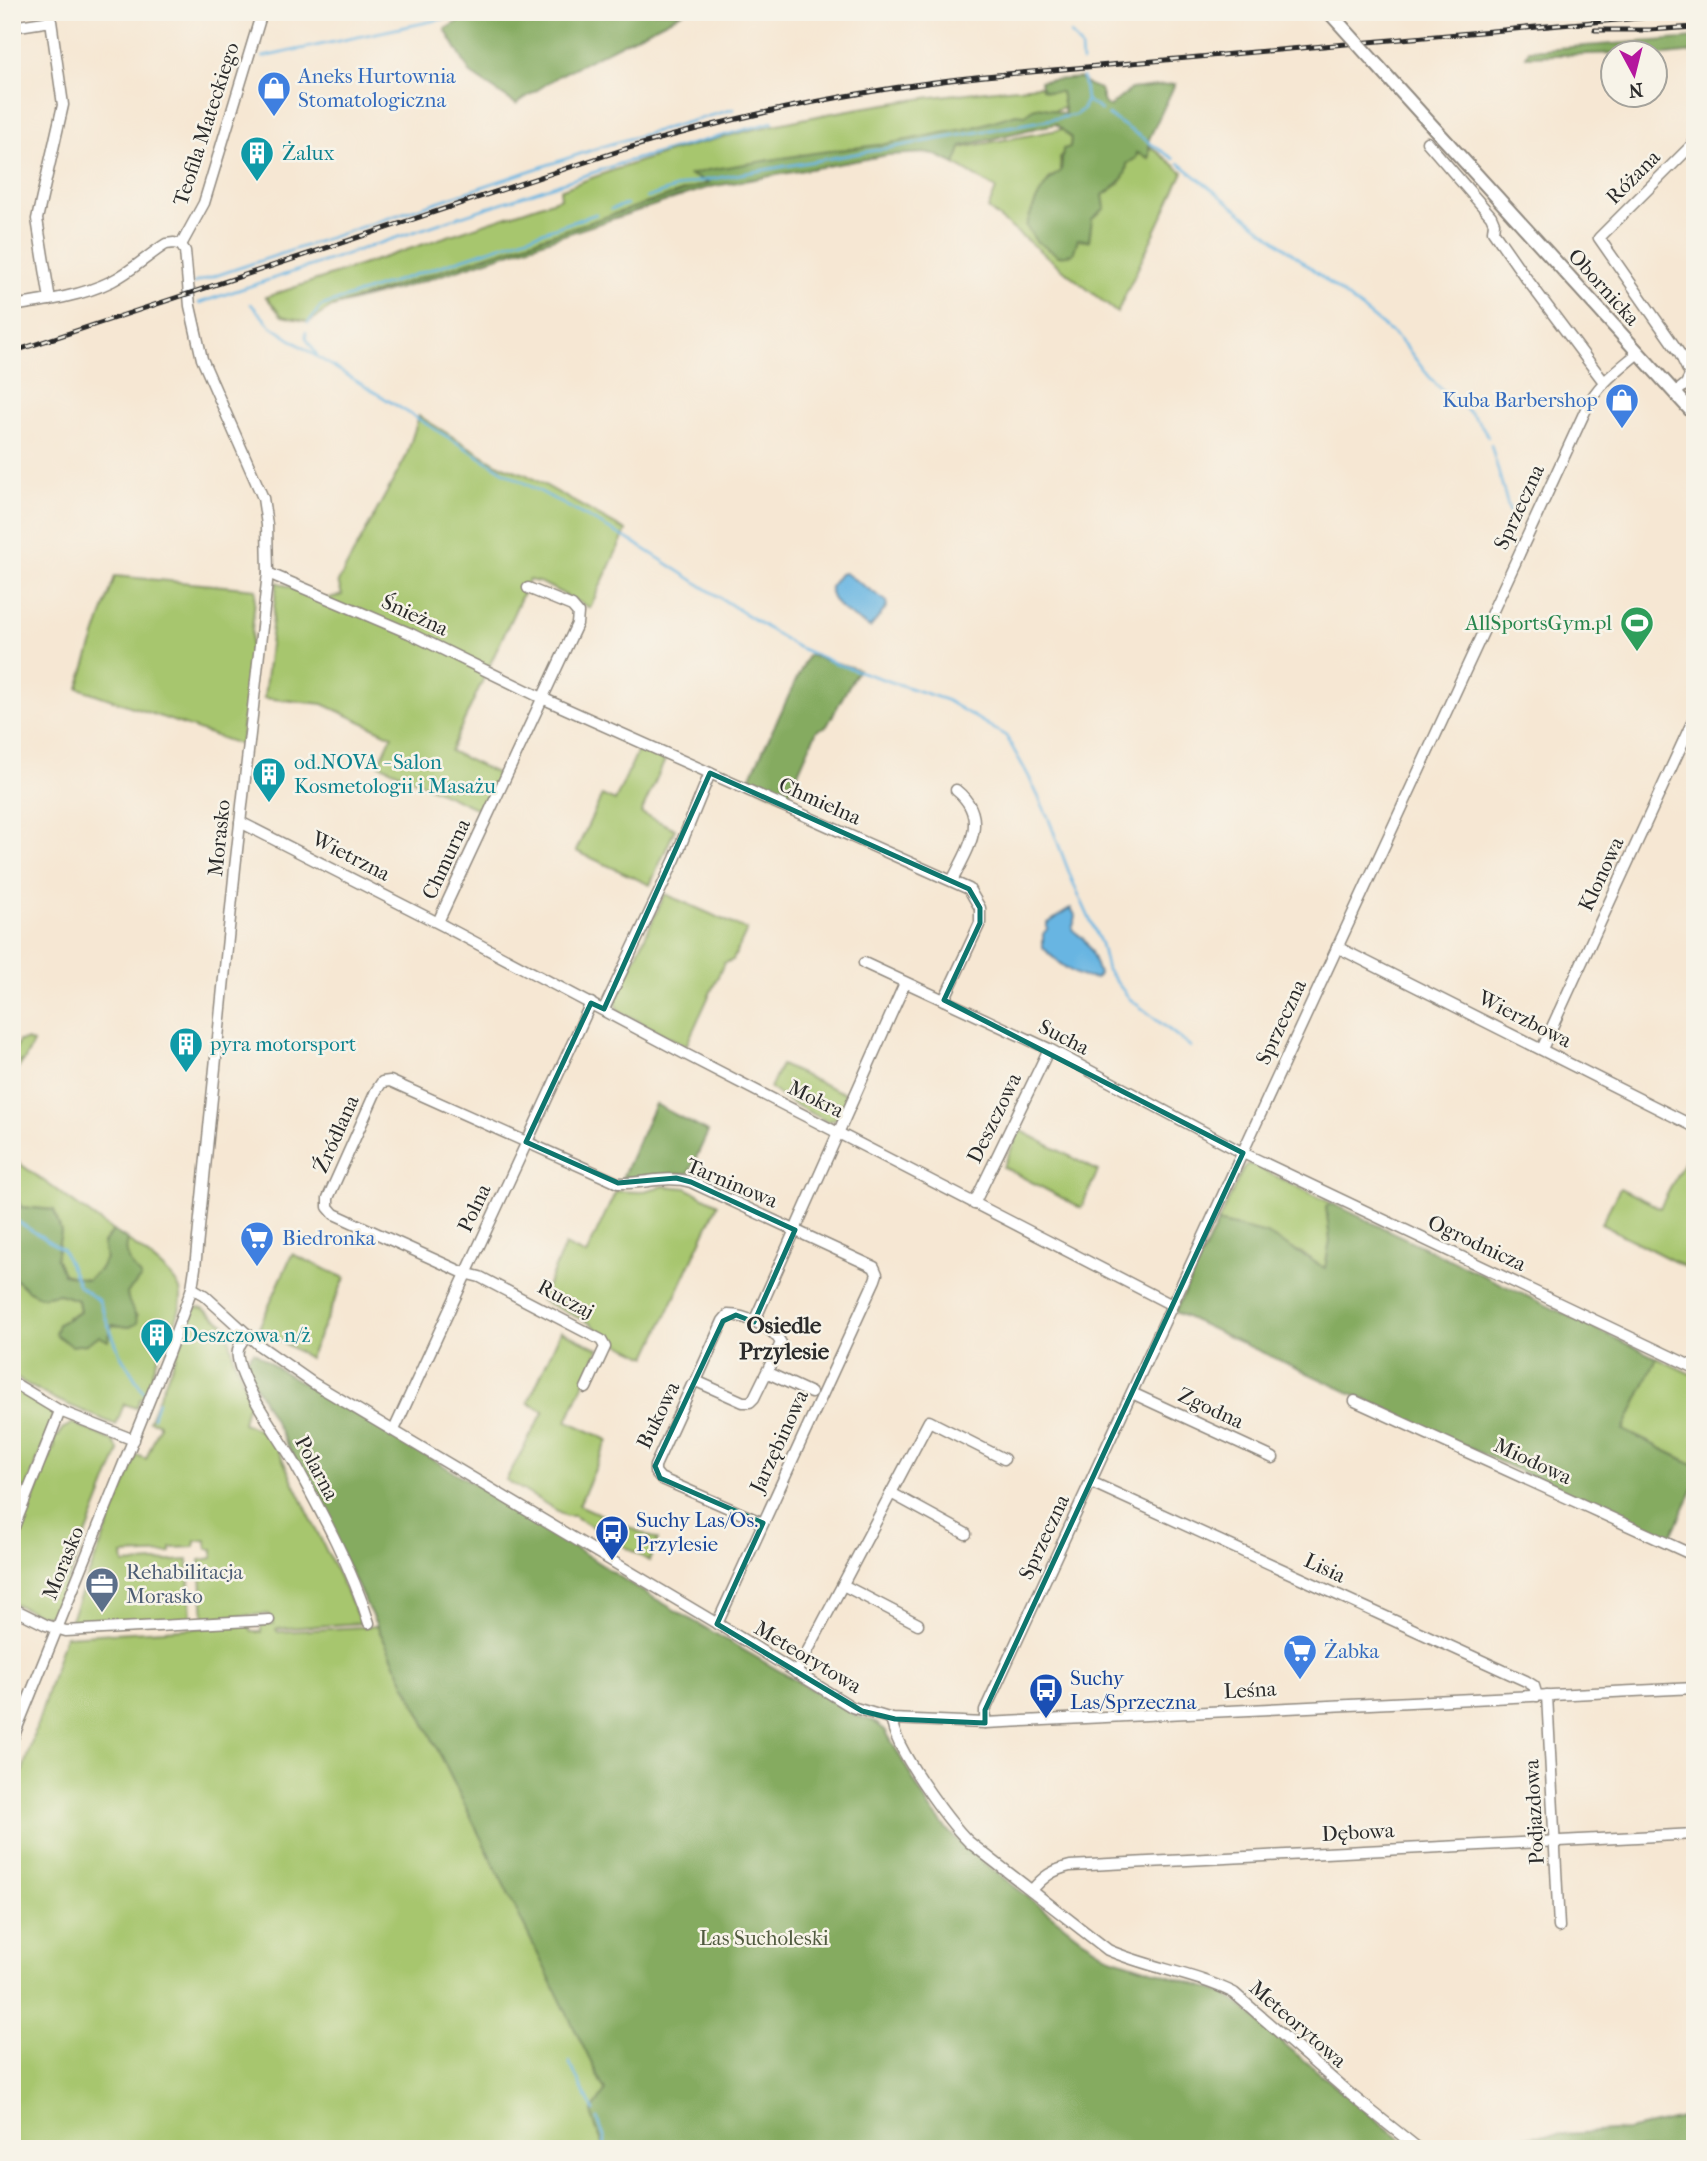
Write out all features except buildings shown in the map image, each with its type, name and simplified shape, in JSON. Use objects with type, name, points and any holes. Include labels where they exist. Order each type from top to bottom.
[{"type":"main road","name":"Obornicka","points":[[1329,12],[1695,415]]},
{"type":"street","name":"Teofila Mateckiego","points":[[181,245],[204,203],[262,12]]},
{"type":"street","points":[[12,27],[51,17],[63,105],[37,219],[50,300]]},
{"type":"street","points":[[1427,142],[1491,216],[1493,231],[1522,274],[1604,382]]},
{"type":"street","name":"Różana","points":[[1684,361],[1599,238],[1695,142]]},
{"type":"street","points":[[12,306],[50,300],[111,281],[166,244],[181,245]]},
{"type":"street","name":"Morasko","points":[[12,1740],[134,1440],[192,1288],[268,573],[267,525],[263,498],[202,359],[190,306],[185,251],[181,245]]},
{"type":"street","points":[[1695,351],[1684,361],[1695,385]]},
{"type":"street","name":"Sprzeczna","points":[[985,1723],[985,1710],[1587,407],[1604,382],[1637,352]]},
{"type":"street","points":[[1675,393],[1686,384],[1691,374]]},
{"type":"street","name":"Śnieżna","points":[[268,573],[409,633],[542,698]]},
{"type":"street","name":"Chmurna","points":[[441,924],[576,624],[578,613],[572,606],[528,587]]},
{"type":"street","name":"Chmielna","points":[[542,698],[969,889],[980,908],[980,923],[944,1000]]},
{"type":"street","name":"Klonowa","points":[[1542,1049],[1695,716]]},
{"type":"street","points":[[604,1009],[675,859],[710,773]]},
{"type":"street","points":[[952,881],[973,839],[974,816],[965,797],[956,790]]},
{"type":"street","name":"Wietrzna","points":[[240,822],[441,924]]},
{"type":"street","name":"Mokra","points":[[441,924],[687,1055],[1172,1305]]},
{"type":"street","name":"Wierzbowa","points":[[1337,947],[1695,1127]]},
{"type":"street","name":"Sucha","points":[[864,963],[1049,1049],[1243,1153]]},
{"type":"street","points":[[754,1322],[905,983]]},
{"type":"street","name":"Polna","points":[[394,1430],[464,1273],[591,1003]]},
{"type":"street","name":"Deszczowa","points":[[974,1204],[1049,1049]]},
{"type":"street","name":"Źródlana","points":[[464,1273],[334,1214],[328,1207],[328,1198],[376,1091],[383,1082],[390,1081],[526,1142]]},
{"type":"street","name":"Tarninowa","points":[[526,1142],[618,1183],[676,1178],[691,1182],[874,1267],[877,1274]]},
{"type":"street","name":"Ogrodnicza","points":[[1243,1153],[1695,1367]]},
{"type":"street","name":"Ruczaj","points":[[464,1273],[480,1277],[601,1340],[605,1347],[586,1388]]},
{"type":"street","name":"Jarzębinowa","points":[[717,1624],[877,1274]]},
{"type":"street","name":"Meteorytowa","points":[[192,1288],[204,1295],[260,1346],[294,1370],[797,1671],[852,1707],[892,1719],[894,1731],[908,1757],[960,1833],[1108,1950],[1131,1960],[1217,1984],[1234,1993],[1349,2094],[1419,2149]]},
{"type":"street","points":[[728,1315],[754,1322],[771,1332],[781,1343],[768,1373],[750,1402],[743,1402],[696,1381],[728,1315]]},
{"type":"street","name":"Polarna","points":[[248,1334],[238,1347],[237,1357],[243,1376],[295,1464],[361,1597],[369,1623]]},
{"type":"street","points":[[768,1373],[811,1393]]},
{"type":"street","name":"Bukowa","points":[[696,1381],[654,1466],[655,1472],[660,1478],[763,1523]]},
{"type":"street","points":[[12,1382],[60,1411],[134,1440]]},
{"type":"street","name":"Zgodna","points":[[1132,1393],[1273,1458]]},
{"type":"street","name":"Miodowa","points":[[1355,1401],[1695,1556]]},
{"type":"street","points":[[12,1532],[60,1411]]},
{"type":"street","points":[[797,1671],[929,1422],[1004,1459]]},
{"type":"street","name":"Lisia","points":[[1091,1482],[1526,1681],[1542,1695]]},
{"type":"street","points":[[891,1493],[966,1534]]},
{"type":"street","points":[[843,1585],[918,1624]]},
{"type":"street","points":[[12,1608],[66,1631],[269,1620]]},
{"type":"street","name":"Leśna","points":[[892,1719],[985,1723],[1695,1688]]},
{"type":"street","name":"Podjazdowa","points":[[1542,1695],[1555,1841],[1559,1927]]},
{"type":"street","name":"Dębowa","points":[[1032,1890],[1055,1869],[1070,1866],[1695,1834]]},
{"type":"highlighted area","points":[[710,773],[969,889],[980,908],[980,923],[944,1000],[1243,1153],[985,1710],[985,1723],[895,1719],[862,1711],[717,1624],[763,1523],[660,1478],[655,1466],[723,1321],[736,1315],[754,1322],[795,1230],[691,1182],[676,1178],[618,1183],[526,1142],[591,1003],[604,1009]]},
{"type":"green space","points":[[474,12],[491,15],[497,12],[684,12],[560,75],[516,104],[471,74],[445,29]]},
{"type":"green space","points":[[1695,38],[1695,52],[1668,55],[1668,40]]},
{"type":"green space","points":[[1598,45],[1598,54],[1526,56],[1529,50]]},
{"type":"green space","points":[[1080,78],[1086,84],[1100,89],[1104,103],[1109,107],[1131,89],[1175,84],[1149,139],[1149,158],[1137,153],[1136,158],[1127,164],[1123,178],[1103,195],[1105,208],[1092,219],[1089,241],[1078,239],[1073,254],[1059,256],[1036,241],[1026,226],[1043,188],[1061,171],[1063,149],[1070,147],[1071,138],[1056,124],[962,146],[955,164],[931,153],[888,155],[710,187],[408,286],[332,307],[709,183],[690,175],[708,170],[886,144],[974,127],[1016,114],[1026,115],[1039,107],[1065,114],[1061,92],[1042,89],[1040,81]]},
{"type":"green space","points":[[1067,83],[1070,105],[973,136],[711,182],[332,307],[309,322],[282,316],[266,297],[561,198],[560,190],[603,174],[733,134],[867,107]]},
{"type":"green space","points":[[1063,129],[1071,138],[1070,147],[1060,158],[1061,172],[1050,178],[1044,188],[1049,249],[1059,256],[1078,238],[1092,219],[1103,195],[1119,184],[1127,164],[1136,152],[1149,158],[1150,146],[1183,172],[1117,313],[988,209],[996,189],[955,164],[961,148]]},
{"type":"green space","points":[[419,416],[497,464],[525,474],[626,531],[590,608],[542,583],[529,580],[450,751],[500,775],[484,812],[379,764],[392,736],[323,704],[264,698],[277,582],[322,600],[342,595],[338,582],[406,457]]},
{"type":"green space","points":[[115,576],[256,589],[241,745],[78,688]]},
{"type":"green space","points":[[808,655],[858,669],[827,726],[817,730],[786,800],[748,782]]},
{"type":"green space","points":[[639,748],[665,760],[641,813],[675,829],[650,885],[576,851],[602,795],[615,801]]},
{"type":"green space","points":[[665,894],[747,930],[733,960],[724,963],[686,1046],[619,1011],[615,1001]]},
{"type":"green space","points":[[27,1040],[33,1043],[12,1077],[12,1056],[19,1041]]},
{"type":"green space","points":[[781,1065],[848,1095],[841,1116],[828,1122],[786,1100],[770,1088]]},
{"type":"green space","points":[[655,1104],[708,1132],[689,1173],[622,1178]]},
{"type":"green space","points":[[1020,1130],[1098,1171],[1081,1208],[1003,1167]]},
{"type":"green space","points":[[1695,1140],[1695,1272],[1601,1224],[1620,1188],[1660,1208]]},
{"type":"green space","points":[[12,1158],[113,1231],[103,1243],[106,1258],[99,1270],[87,1280],[63,1274],[56,1258],[61,1232],[54,1210],[21,1207],[16,1196],[12,1196]]},
{"type":"green space","points":[[1248,1164],[1331,1203],[1326,1206],[1330,1241],[1325,1269],[1300,1252],[1218,1222],[1244,1167]]},
{"type":"green space","points":[[663,1186],[686,1188],[718,1204],[647,1357],[612,1341],[590,1323],[541,1300],[565,1245],[586,1255],[616,1191],[640,1192]]},
{"type":"green space","points":[[12,1196],[16,1196],[21,1207],[54,1210],[61,1232],[56,1258],[63,1274],[87,1280],[99,1270],[106,1258],[103,1243],[113,1231],[128,1240],[128,1259],[141,1276],[127,1293],[138,1323],[130,1327],[112,1325],[108,1341],[99,1336],[86,1344],[72,1346],[55,1334],[58,1324],[80,1312],[78,1300],[59,1294],[41,1297],[15,1279],[12,1268]]},
{"type":"green space","points":[[1331,1203],[1657,1358],[1623,1430],[1695,1465],[1695,1485],[1669,1540],[1175,1312],[1218,1222],[1267,1234],[1325,1268],[1330,1241],[1326,1206]]},
{"type":"green space","points":[[128,1240],[172,1277],[181,1297],[176,1320],[165,1349],[161,1350],[147,1395],[140,1399],[136,1408],[124,1404],[116,1425],[50,1397],[12,1376],[12,1268],[16,1279],[29,1291],[41,1297],[59,1294],[78,1300],[80,1312],[67,1317],[86,1344],[112,1325],[130,1327],[137,1316],[129,1306],[127,1297],[132,1287],[132,1267],[125,1250]]},
{"type":"green space","points":[[292,1254],[345,1278],[309,1358],[259,1328]]},
{"type":"green space","points":[[196,1307],[203,1308],[223,1323],[235,1362],[251,1399],[243,1423],[263,1432],[268,1429],[361,1623],[276,1629],[278,1632],[377,1626],[606,2091],[592,2111],[605,2149],[12,2149],[12,1805],[65,1636],[248,1625],[252,1632],[261,1632],[261,1624],[274,1624],[269,1614],[204,1618],[200,1560],[213,1558],[213,1549],[207,1549],[206,1540],[195,1541],[194,1547],[171,1548],[171,1553],[123,1555],[124,1564],[188,1560],[191,1619],[68,1626],[137,1455],[146,1459],[159,1427],[159,1423],[149,1421]]},
{"type":"green space","points":[[561,1331],[599,1349],[567,1421],[608,1440],[579,1505],[658,1540],[649,1561],[574,1516],[566,1516],[506,1480],[544,1411],[528,1403]]},
{"type":"green space","name":"Las Sucholeski","points":[[254,1351],[277,1368],[502,1500],[637,1588],[857,1716],[873,1721],[885,1730],[930,1809],[949,1832],[973,1854],[1082,1939],[1111,1957],[1223,1993],[1246,2009],[1265,2028],[1412,2149],[605,2149],[592,2111],[605,2091],[297,1463],[243,1363]]},
{"type":"green space","points":[[1657,1358],[1695,1376],[1695,1465],[1623,1430]]},
{"type":"green space","points":[[12,1385],[51,1410],[53,1418],[27,1488],[23,1488],[12,1513]]},
{"type":"green space","points":[[73,1423],[113,1441],[119,1451],[55,1614],[40,1615],[12,1603],[12,1553],[43,1476],[43,1469],[51,1456],[49,1455],[55,1445],[56,1436]]},
{"type":"green space","points":[[1695,2115],[1695,2149],[1433,2149],[1424,2143],[1628,2130]]},
{"type":"water","points":[[845,573],[886,601],[887,607],[870,628],[834,601],[830,587],[840,574]]},
{"type":"water","points":[[1071,908],[1076,917],[1072,929],[1084,939],[1090,949],[1099,974],[1096,978],[1074,973],[1043,947],[1043,934],[1047,923]]},
{"type":"waterway","points":[[263,57],[466,14]]},
{"type":"waterway","points":[[1071,34],[1081,48],[1082,62]]},
{"type":"waterway","points":[[1083,77],[1086,100],[1101,110]]},
{"type":"waterway","points":[[646,198],[690,183],[1075,115],[1083,109],[1086,100]]},
{"type":"waterway","points":[[194,283],[607,145],[734,109]]},
{"type":"waterway","points":[[1108,115],[1174,159]]},
{"type":"waterway","points":[[199,303],[625,162],[773,122]]},
{"type":"waterway","points":[[1179,163],[1397,337],[1435,383],[1478,421],[1488,437]]},
{"type":"waterway","points":[[611,209],[627,204]]},
{"type":"waterway","points":[[308,323],[321,306],[596,214]]},
{"type":"waterway","points":[[251,304],[271,326],[311,353],[506,473],[635,543],[795,646],[837,664],[946,700],[1006,736],[1048,817],[1072,880],[1101,944],[1107,970],[1130,999],[1191,1047]]},
{"type":"waterway","points":[[306,332],[306,338],[317,355]]},
{"type":"waterway","points":[[1491,445],[1514,528]]},
{"type":"waterway","points":[[12,1218],[63,1250],[79,1286],[99,1301],[120,1354],[144,1393]]},
{"type":"waterway","points":[[153,1417],[158,1401]]},
{"type":"waterway","points":[[569,2062],[594,2112]]},
{"type":"waterway","points":[[598,2119],[605,2140],[604,2149]]},
{"type":"railway","points":[[12,352],[625,149],[803,104],[893,88],[985,76],[1695,13]]},
{"type":"railway","points":[[1595,30],[1695,27]]},
{"type":"place","name":"Aneks Hurtownia Stomatologiczna","points":[[274,118]]},
{"type":"place","name":"Żalux","points":[[257,183]]},
{"type":"place","name":"Kuba Barbershop","points":[[1622,430]]},
{"type":"place","name":"AllSportsGym.pl","points":[[1637,653]]},
{"type":"place","name":"od.NOVA - Salon Kosmetologii i Masażu","points":[[269,804]]},
{"type":"place","name":"pyra motorsport","points":[[186,1074]]},
{"type":"place","name":"Biedronka","points":[[257,1268]]},
{"type":"place","name":"Deszczowa n/ż","points":[[157,1365]]},
{"type":"place","name":"Suchy Las/Os. Przylesie","points":[[612,1562]]},
{"type":"place","name":"Rehabilitacja Morasko","points":[[102,1614]]},
{"type":"place","name":"Żabka","points":[[1300,1681]]},
{"type":"place","name":"Suchy Las/Sprzeczna","points":[[1046,1720]]},
{"type":"district","name":"Osiedle Przylesie","points":[[784,1338]]}]
